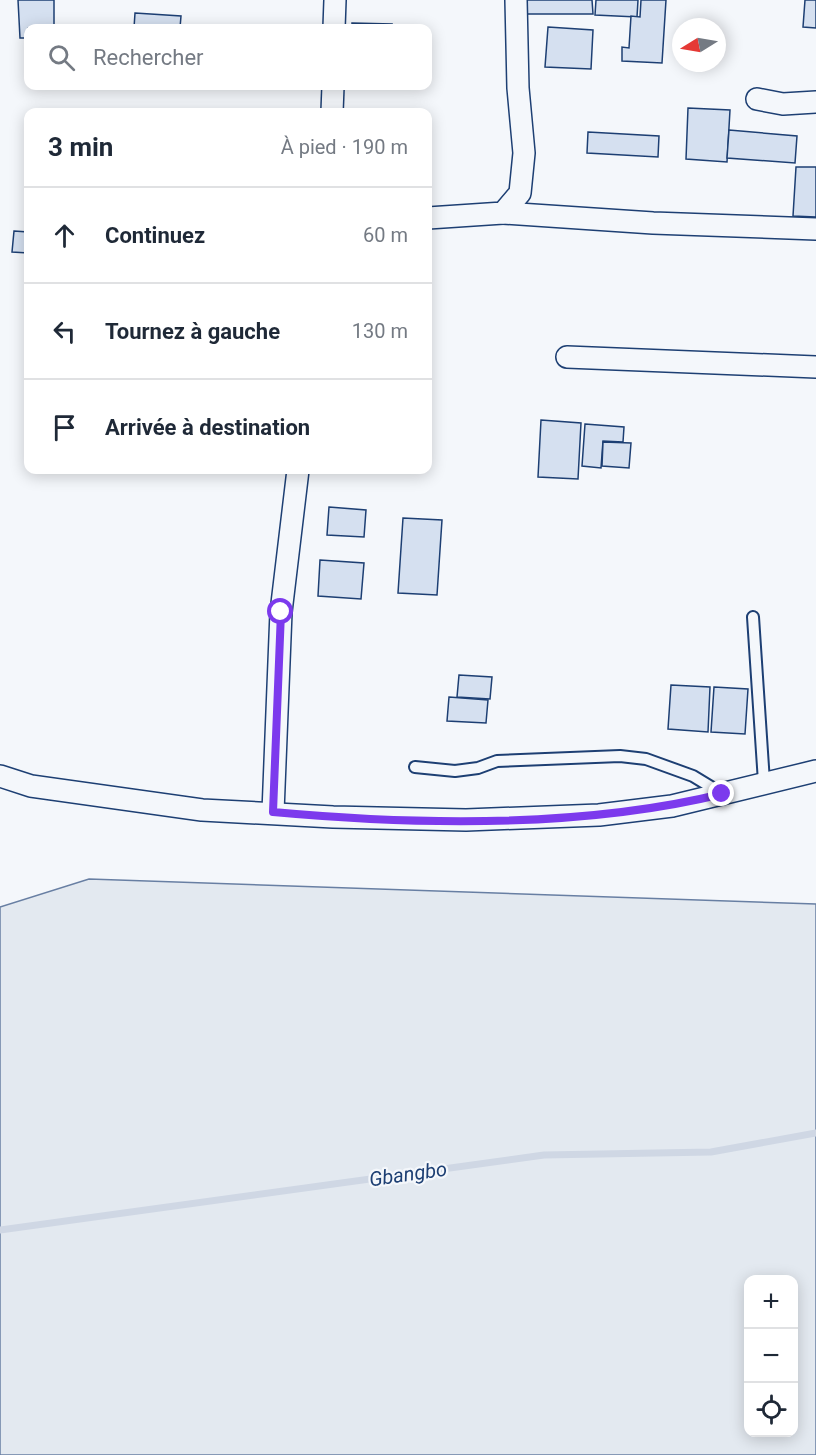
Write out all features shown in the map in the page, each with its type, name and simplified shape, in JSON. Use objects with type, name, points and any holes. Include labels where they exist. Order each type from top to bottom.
[{"type":"street","points":[[334,24],[335,0]]},
{"type":"street","points":[[503,213],[520,193],[524,153],[518,88],[516,0]]},
{"type":"street","points":[[332,108],[333,90]]},
{"type":"street","points":[[757,99],[783,104],[816,102]]},
{"type":"street","points":[[432,218],[503,213],[653,223],[816,229]]},
{"type":"street","points":[[567,357],[816,367]]},
{"type":"street","points":[[273,812],[281,612],[298,474]]},
{"type":"street","points":[[0,776],[31,786],[202,810],[333,817],[466,820],[577,816],[672,806],[816,771]]},
{"type":"lane","points":[[753,617],[764,782]]},
{"type":"lane","points":[[415,767],[455,771],[497,762],[620,756],[646,759],[683,772],[722,794]]},
{"type":"shaded area","points":[[89,879],[816,904],[816,1455],[0,1455],[0,907]]},
{"type":"building","points":[[18,0],[54,0],[54,24],[24,24],[24,38],[20,38]]},
{"type":"building","points":[[527,0],[592,0],[593,14],[527,14]]},
{"type":"building","points":[[596,0],[638,0],[637,17],[595,15]]},
{"type":"building","points":[[641,0],[666,0],[662,63],[622,61],[622,47],[629,48],[631,16],[640,17]]},
{"type":"building","points":[[805,0],[816,0],[816,28],[803,27]]},
{"type":"building","points":[[135,13],[181,16],[180,24],[134,24]]},
{"type":"building","points":[[548,27],[593,30],[591,69],[545,67]]},
{"type":"building","points":[[688,108],[730,110],[727,162],[686,159]]},
{"type":"building","points":[[729,130],[797,136],[795,163],[727,158]]},
{"type":"building","points":[[588,132],[659,136],[658,157],[587,153]]},
{"type":"building","points":[[796,167],[816,167],[816,217],[793,216]]},
{"type":"building","points":[[14,231],[24,232],[24,253],[12,252]]},
{"type":"building","points":[[541,420],[581,423],[578,479],[538,477]]},
{"type":"building","points":[[585,424],[624,427],[623,442],[603,441],[601,468],[582,466]]},
{"type":"building","points":[[603,442],[631,443],[629,468],[602,466]]},
{"type":"building","points":[[329,507],[366,510],[364,537],[327,535]]},
{"type":"building","points":[[403,518],[442,520],[437,595],[398,593]]},
{"type":"building","points":[[320,560],[364,563],[361,599],[318,596]]},
{"type":"building","points":[[459,675],[492,677],[490,699],[457,697]]},
{"type":"building","points":[[671,685],[710,687],[708,732],[668,729]]},
{"type":"building","points":[[714,687],[748,689],[745,734],[711,732]]},
{"type":"building","points":[[449,697],[488,700],[486,723],[447,721]]},
{"type":"waterway","name":"Gbangbo","points":[[0,1230],[544,1155],[711,1152],[816,1133]]},
{"type":"route","points":[[281,612],[273,812],[333,817],[466,820],[599,814],[672,806],[722,794]]}]
